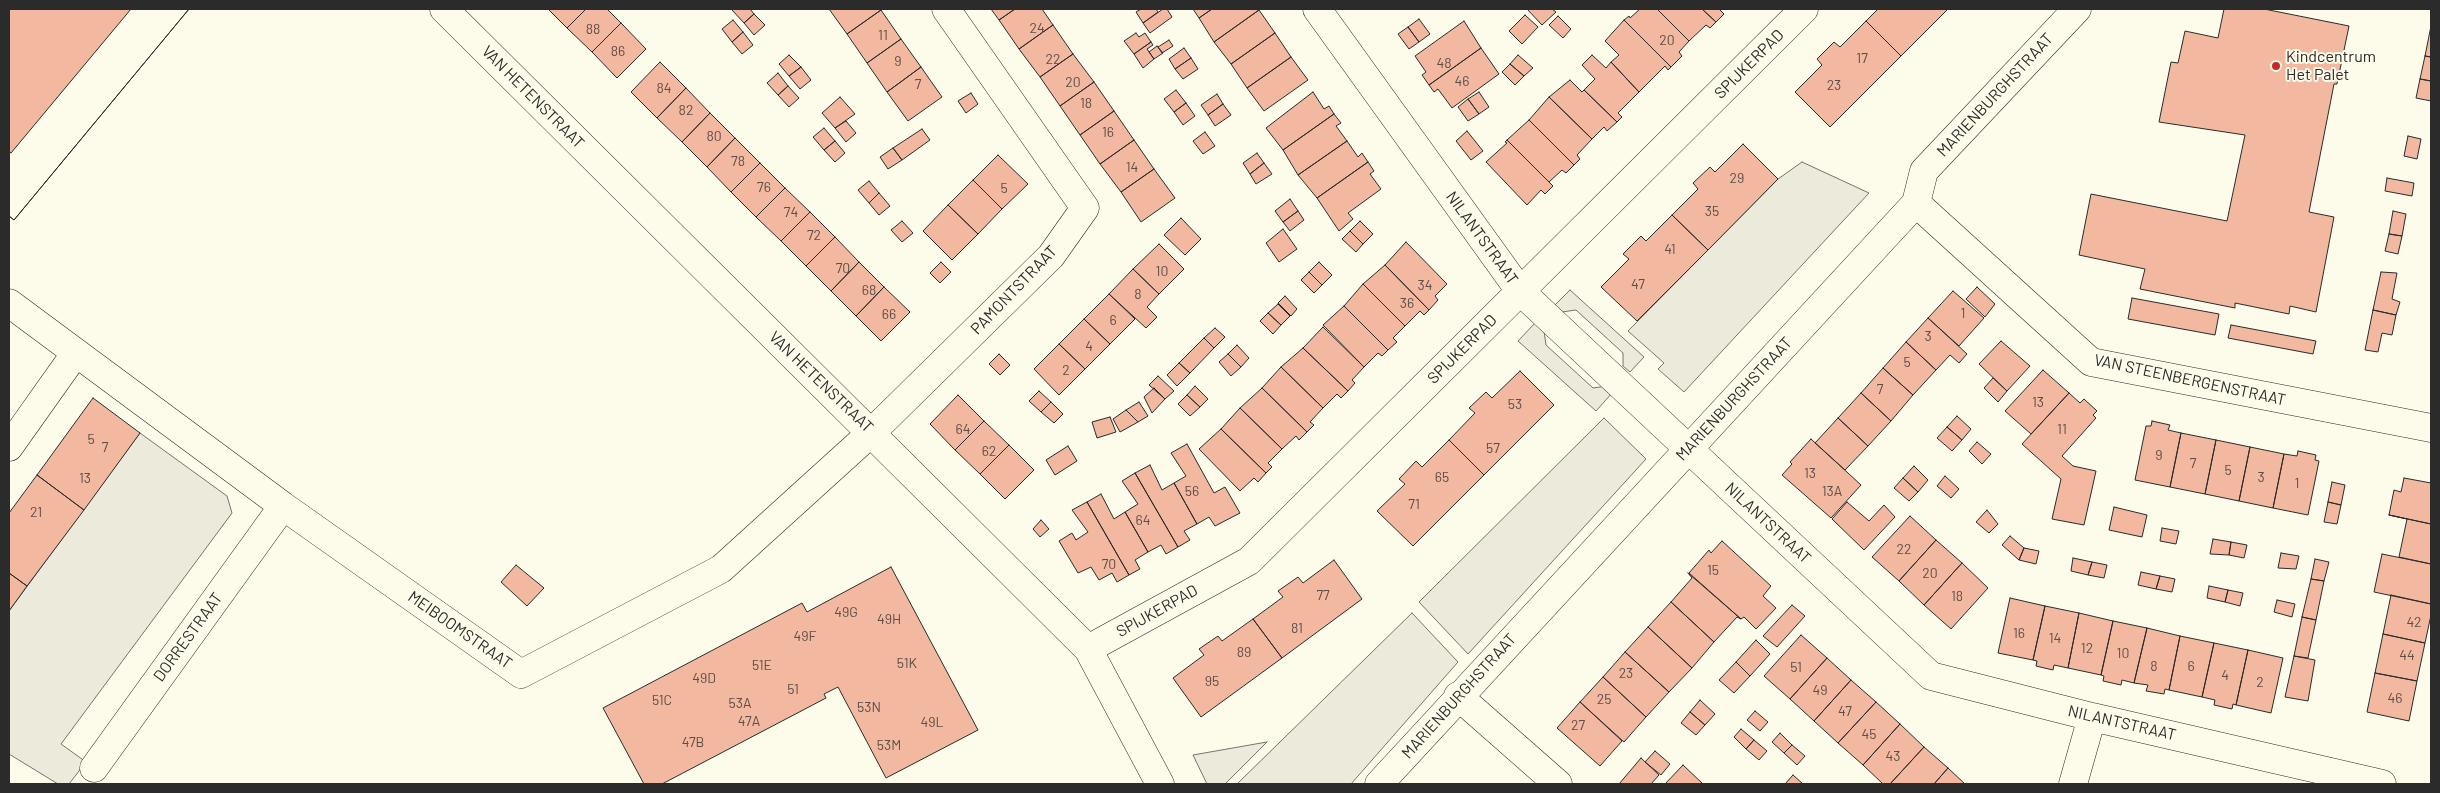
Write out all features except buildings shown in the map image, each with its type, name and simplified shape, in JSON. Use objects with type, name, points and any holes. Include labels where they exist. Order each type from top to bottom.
[{"type":"street","name":"VAN HETENSTRAAT","points":[[444,9],[872,432],[1088,649],[1160,784]]},
{"type":"street","name":"PAMONTSTRAAT","points":[[872,432],[1051,256],[1085,208],[946,9]]},
{"type":"street","name":"NILANTSTRAAT","points":[[1317,9],[1520,291],[1931,676],[2092,717],[2382,784]]},
{"type":"street","name":"SPIJKERPAD","points":[[1088,649],[1249,561],[1804,9]]},
{"type":"street","name":"MARIENBURGHSTRAAT","points":[[1378,784],[1916,204],[1924,171],[2077,9]]},
{"type":"street","name":"VAN STEENBERGENSTRAAT","points":[[1916,204],[2091,362],[2431,428]]},
{"type":"street","name":"MEIBOOMSTRAAT","points":[[9,303],[75,354],[283,506],[521,674],[721,569],[872,432]]},
{"type":"street","points":[[9,447],[75,354]]},
{"type":"street","name":"DORRESTRAAT","points":[[94,768],[283,506]]},
{"type":"street","points":[[1458,696],[1558,784]]},
{"type":"street","points":[[2073,784],[2092,717]]},
{"type":"shaded area","points":[[1802,162],[1869,193],[1684,392],[1658,369],[1664,363],[1628,331],[1778,179]]},
{"type":"shaded area","points":[[1570,290],[1644,357],[1630,372],[1623,366],[1623,353],[1576,310],[1562,312],[1555,305]]},
{"type":"shaded area","points":[[1535,323],[1544,331],[1546,345],[1593,388],[1607,386],[1613,392],[1596,411],[1518,341]]},
{"type":"shaded area","points":[[1604,418],[1646,459],[1468,654],[1419,602]]},
{"type":"shaded area","points":[[140,433],[227,496],[232,513],[61,744],[86,762],[69,784],[58,784],[9,754],[9,611]]},
{"type":"shaded area","points":[[1412,613],[1458,662],[1351,784],[1237,784]]},
{"type":"shaded area","points":[[1267,742],[1225,784],[1207,784],[1193,755]]},
{"type":"place","name":"Kindcentrum Het Palet","points":[[2276,66]]}]
